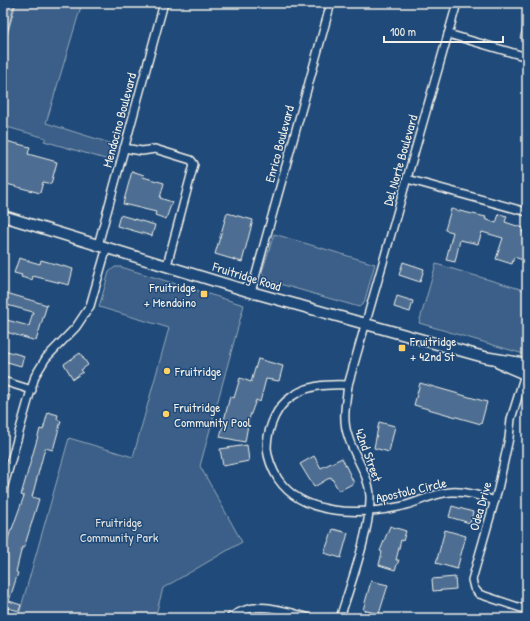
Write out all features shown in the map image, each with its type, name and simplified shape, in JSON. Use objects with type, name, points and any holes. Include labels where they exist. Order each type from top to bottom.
[{"type":"main road","name":"Fruitridge Road","points":[[3,216],[167,265],[251,292],[484,357],[527,364]]},
{"type":"main road","name":"Fruitridge Road","points":[[484,357],[526,374]]},
{"type":"street","name":"Mendocino Boulevard","points":[[3,489],[35,376],[46,358],[76,327],[90,306],[124,148],[164,3]]},
{"type":"street","name":"Enrico Boulevard","points":[[251,292],[331,3]]},
{"type":"street","name":"Del Norte Boulevard","points":[[366,324],[457,3]]},
{"type":"street","points":[[448,34],[527,57]]},
{"type":"street","points":[[124,148],[142,152],[155,149],[191,160],[194,164],[167,265]]},
{"type":"street","points":[[407,179],[527,212]]},
{"type":"street","name":"42nd Street","points":[[340,618],[369,512],[370,496],[367,478],[347,435],[344,415],[348,385],[366,324]]},
{"type":"street","name":"Odea Drive","points":[[526,374],[511,419],[503,469],[495,501],[472,576],[472,584],[479,594],[527,610]]},
{"type":"street","points":[[3,381],[32,390]]},
{"type":"street","name":"Apostolo Circle","points":[[348,385],[320,385],[305,388],[283,403],[270,429],[268,455],[273,471],[283,487],[298,499],[316,507],[369,512],[408,505],[434,495],[451,492],[468,493],[495,501]]},
{"type":"street","points":[[230,618],[248,609],[264,607],[281,609],[309,618]]},
{"type":"green space","points":[[16,3],[82,3],[46,123],[116,145],[112,161],[44,141],[46,138],[3,126],[3,50]]},
{"type":"green space","points":[[274,234],[375,264],[364,303],[359,307],[266,280],[262,272]]},
{"type":"green space","points":[[436,264],[527,291],[527,355],[419,323]]},
{"type":"green space","name":"Fruitridge Community Park","points":[[115,267],[121,267],[244,305],[200,466],[242,542],[163,588],[155,618],[18,618],[69,438],[133,457],[169,328],[99,307],[109,272]]},
{"type":"building","points":[[8,3],[15,3],[5,40],[3,40],[3,19]]},
{"type":"building","points":[[525,20],[527,20],[527,40],[520,38]]},
{"type":"building","points":[[6,141],[30,147],[28,154],[57,162],[51,184],[43,182],[40,193],[3,183],[3,154]]},
{"type":"building","points":[[132,171],[144,175],[143,177],[164,183],[160,198],[172,202],[166,219],[155,215],[156,212],[123,204]]},
{"type":"building","points":[[451,209],[486,217],[485,219],[496,223],[499,214],[507,216],[505,222],[523,228],[522,232],[527,233],[527,248],[523,260],[514,257],[512,264],[496,259],[503,238],[482,232],[478,244],[460,240],[455,262],[446,260],[453,232],[445,230]]},
{"type":"building","points":[[227,213],[253,220],[242,262],[215,254]]},
{"type":"building","points":[[120,215],[155,225],[152,236],[117,226]]},
{"type":"building","points":[[19,258],[40,264],[41,260],[73,269],[69,285],[33,276],[32,280],[21,277],[22,275],[14,273]]},
{"type":"building","points":[[403,262],[424,269],[420,282],[399,275]]},
{"type":"building","points":[[3,292],[47,305],[36,341],[3,331],[3,319],[29,326],[33,312],[3,304]]},
{"type":"building","points":[[397,296],[413,301],[410,312],[394,307]]},
{"type":"building","points":[[7,351],[24,356],[21,366],[4,361]]},
{"type":"building","points":[[80,353],[88,365],[81,370],[83,372],[73,379],[64,364]]},
{"type":"building","points":[[258,359],[283,366],[279,381],[266,379],[260,402],[256,400],[249,419],[245,442],[220,437],[230,396],[234,398],[240,378],[251,382]]},
{"type":"building","points":[[420,383],[487,402],[481,424],[414,405]]},
{"type":"building","points":[[3,393],[10,395],[5,414],[3,413]]},
{"type":"building","points":[[48,412],[58,415],[57,419],[61,421],[53,450],[45,448],[32,497],[39,499],[24,548],[22,547],[16,572],[18,573],[9,601],[21,605],[19,611],[8,608],[6,618],[3,618],[3,556],[11,529],[24,496],[21,495],[40,429],[43,430]]},
{"type":"building","points":[[379,422],[395,426],[389,452],[374,448]]},
{"type":"building","points":[[247,445],[249,461],[223,466],[220,449]]},
{"type":"building","points":[[314,456],[321,468],[342,458],[354,483],[339,491],[331,477],[314,487],[300,464]]},
{"type":"building","points":[[452,506],[473,512],[470,523],[449,517]]},
{"type":"building","points":[[390,526],[406,531],[403,541],[401,540],[396,560],[399,560],[395,570],[379,565],[382,552],[380,551]]},
{"type":"building","points":[[333,529],[348,533],[341,558],[324,553]]},
{"type":"building","points":[[445,530],[466,536],[457,569],[436,563]]},
{"type":"building","points":[[455,577],[456,589],[433,591],[432,579]]},
{"type":"building","points":[[371,581],[388,585],[379,614],[363,610]]},
{"type":"place","name":"Fruitridge + Mendoino","points":[[204,294]]},
{"type":"place","name":"Fruitridge + 42nd St","points":[[402,348]]},
{"type":"place","name":"Fruitridge","points":[[167,371]]},
{"type":"place","name":"Fruitridge Community Pool","points":[[166,414]]}]
